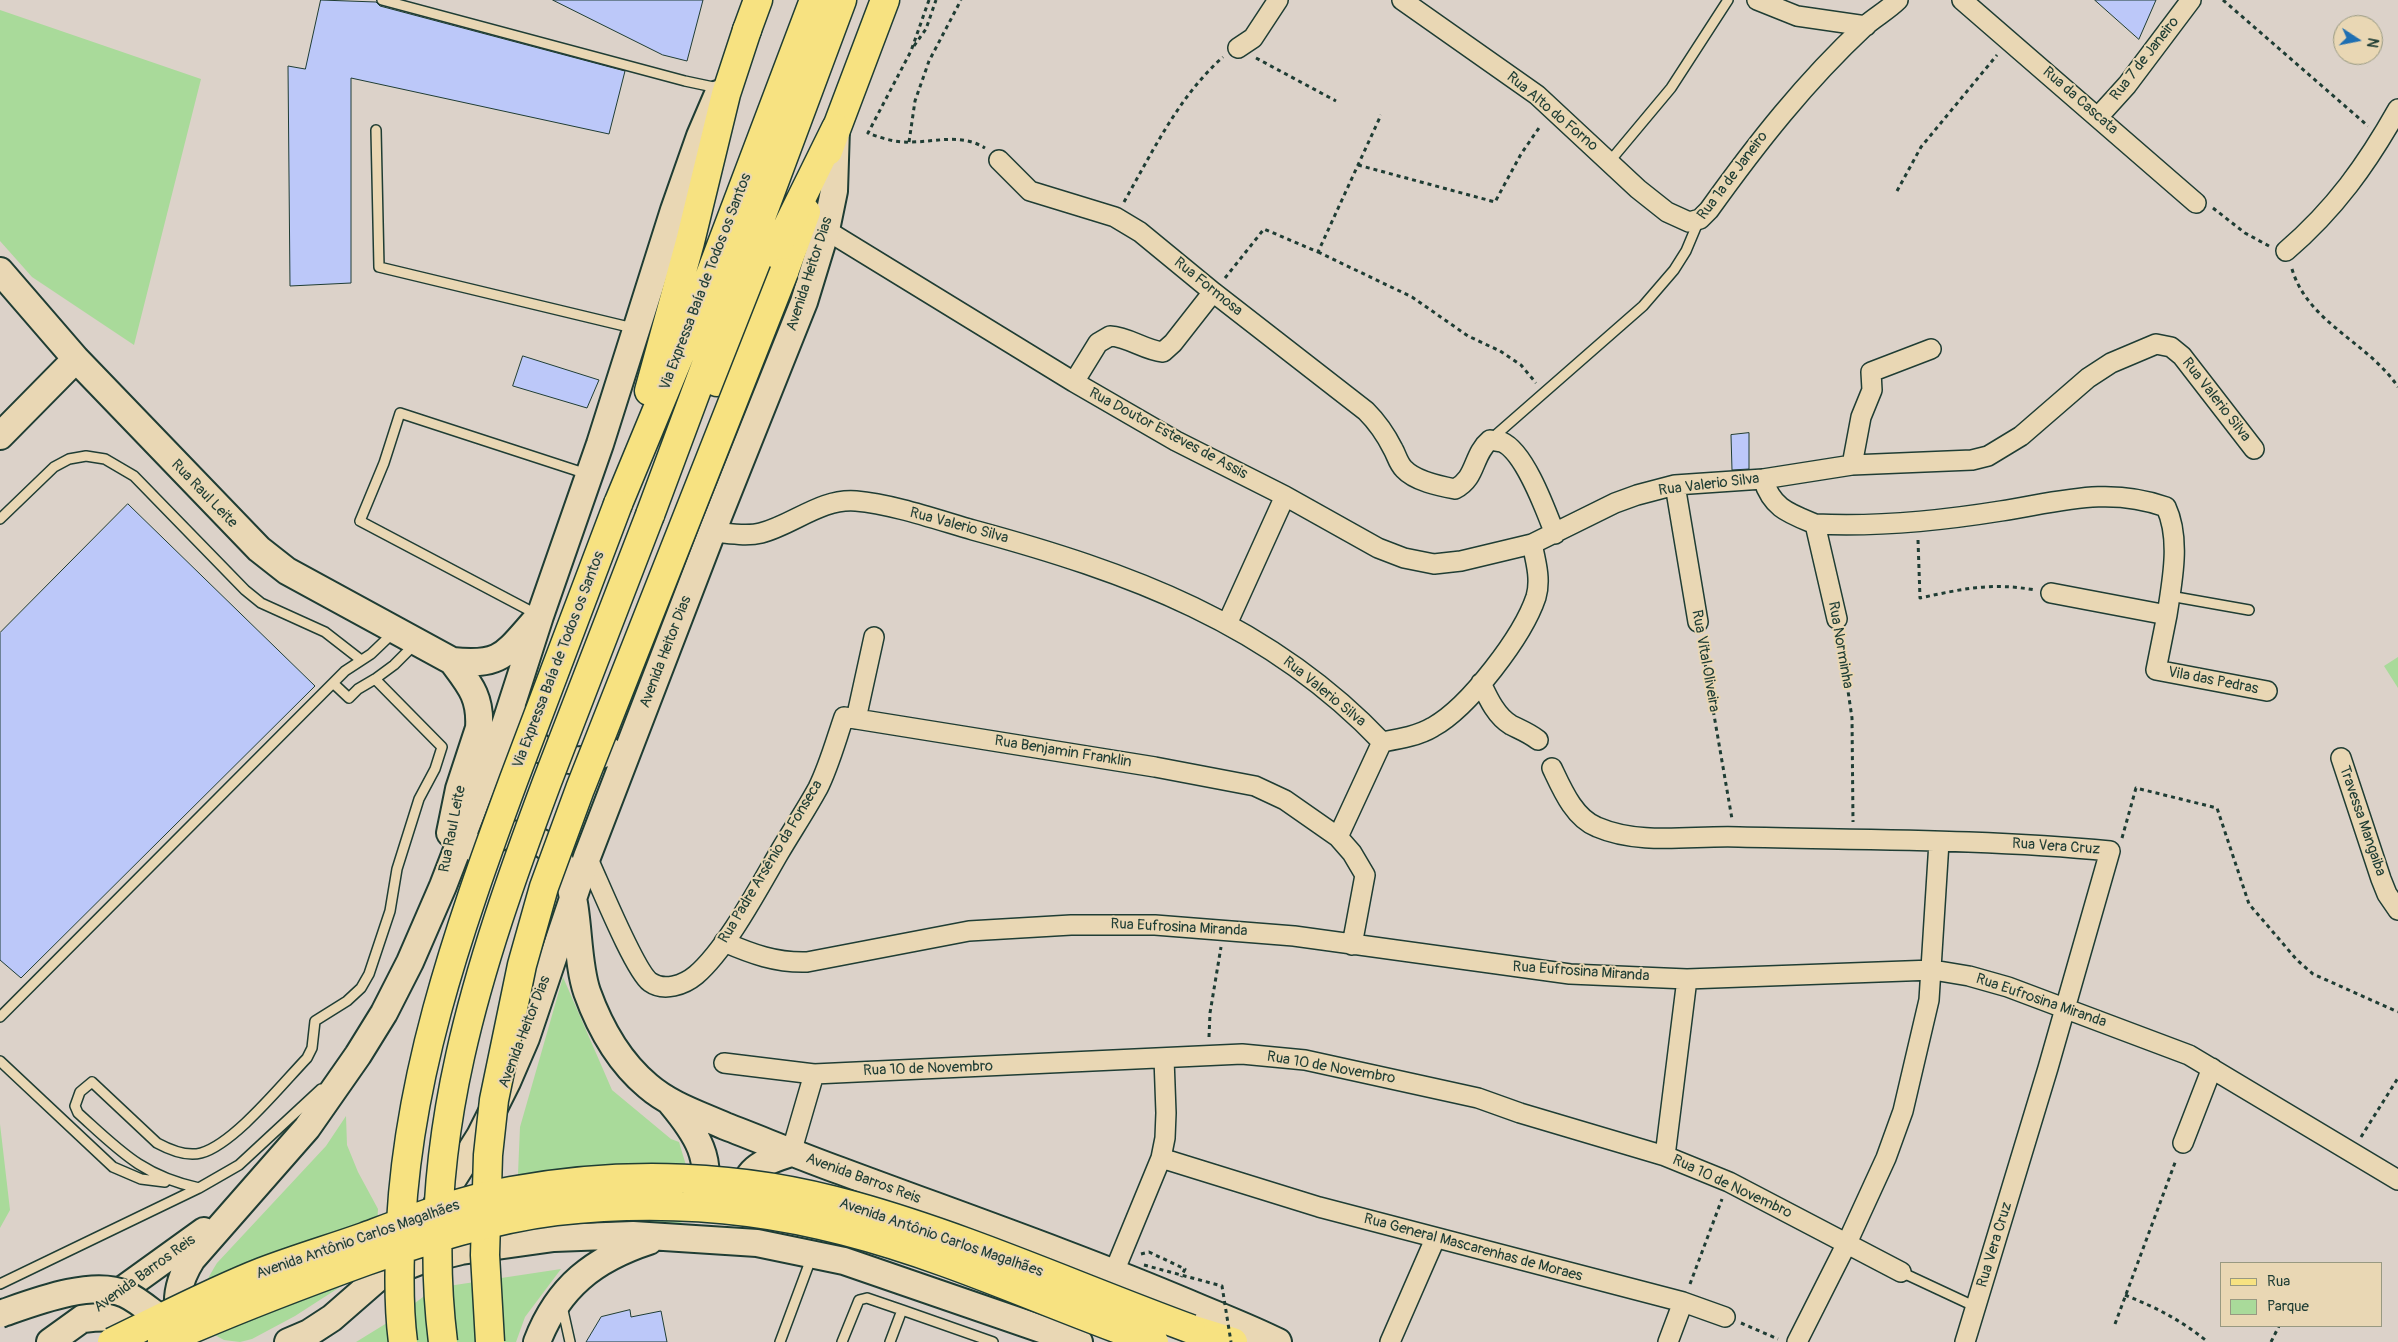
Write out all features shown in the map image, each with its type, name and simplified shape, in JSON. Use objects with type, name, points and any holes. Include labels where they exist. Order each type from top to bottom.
[{"type":"main road","name":"Via Expressa Baía de Todos os Santos","points":[[403,1342],[399,1286],[404,1180],[410,1130],[432,1024],[452,957],[480,871],[618,504],[681,352],[814,0]]},
{"type":"main road","name":"Via Expressa Baía de Todos os Santos","points":[[443,1342],[436,1268],[439,1184],[447,1122],[474,998],[523,846],[650,515],[765,266],[842,0]]},
{"type":"main road","name":"Avenida Heitor Dias","points":[[380,1277],[428,1217],[480,1136],[508,1082],[526,1038],[588,857],[712,532],[804,302],[826,230],[834,191],[836,128],[885,0]]},
{"type":"main road","points":[[192,1342],[184,1330],[178,1311],[178,1291],[182,1274],[192,1259],[307,1128],[358,1055],[384,1012],[410,962],[443,886],[516,692],[540,616],[590,475],[680,192],[700,136],[752,12]]},
{"type":"main road","points":[[618,504],[690,242],[726,94],[752,12]]},
{"type":"main road","points":[[490,1342],[485,1255],[488,1155],[494,1100],[522,965],[544,887],[765,266],[836,128]]},
{"type":"main road","name":"Rua Raul Leite","points":[[0,271],[76,359],[258,549],[287,571],[452,661],[476,664],[499,658],[509,650],[540,616]]},
{"type":"main road","points":[[0,436],[76,359]]},
{"type":"main road","name":"Rua Raul Leite","points":[[443,886],[452,816],[479,728],[476,696],[471,685],[452,661]]},
{"type":"main road","points":[[516,692],[522,723],[532,740],[545,752],[563,760],[580,762],[603,755],[636,732]]},
{"type":"main road","points":[[443,886],[472,854],[488,842],[508,834],[525,836],[542,842],[555,853],[567,874],[574,896]]},
{"type":"main road","name":"Avenida Barros Reis","points":[[574,896],[579,960],[586,990],[596,1015],[608,1040],[627,1067],[670,1103],[791,1153],[1114,1272],[1248,1327],[1278,1342]]},
{"type":"main road","points":[[537,1342],[560,1299],[580,1276],[600,1261],[618,1252],[667,1236],[688,1220],[700,1206],[706,1174],[704,1158],[699,1142],[670,1103]]},
{"type":"main road","points":[[758,1243],[744,1222],[740,1208],[746,1181],[753,1169],[764,1162],[791,1153]]},
{"type":"main road","name":"Avenida Antônio Carlos Magalhães","points":[[158,1334],[261,1273],[426,1214],[508,1192],[556,1184],[662,1178],[732,1183],[794,1192],[854,1206],[984,1250],[1191,1329],[1232,1342]]},
{"type":"main road","name":"Avenida Antônio Carlos Magalhães","points":[[112,1342],[158,1334],[251,1304],[427,1239],[511,1219],[555,1212],[660,1205],[726,1209],[785,1217],[846,1231],[904,1249],[1154,1342]]},
{"type":"main road","name":"Avenida Barros Reis","points":[[50,1342],[239,1206]]},
{"type":"main road","points":[[288,1342],[308,1333],[332,1318],[380,1277],[420,1261],[462,1251],[554,1238],[667,1236],[758,1243],[813,1254],[897,1278],[1080,1342]]},
{"type":"main road","points":[[0,1314],[45,1298],[94,1289],[123,1293],[158,1334]]},
{"type":"main road","points":[[83,1319],[104,1316],[121,1318],[134,1322],[147,1334],[158,1334]]},
{"type":"street","points":[[1238,48],[1253,38],[1278,0]]},
{"type":"street","name":"Rua Alto do Forno","points":[[1402,0],[1503,70],[1553,109],[1667,212],[1689,222],[1700,219]]},
{"type":"street","points":[[1757,0],[1797,16],[1866,26]]},
{"type":"street","name":"Rua 1ª de Janeiro","points":[[1700,219],[1709,210],[1758,142],[1785,109],[1866,26],[1898,0]]},
{"type":"street","name":"Rua da Cascata","points":[[1962,0],[2196,204]]},
{"type":"street","name":"Rua 7 de Janeiro","points":[[2098,117],[2127,85],[2191,0]]},
{"type":"street","points":[[2286,251],[2332,208],[2382,138],[2398,109]]},
{"type":"street","name":"Rua Formosa","points":[[998,160],[1030,191],[1115,218],[1140,232],[1374,419],[1394,450],[1398,462],[1405,471],[1413,476],[1455,489],[1465,484],[1482,447],[1490,440]]},
{"type":"street","name":"Rua Doutor Esteves de Assis","points":[[826,230],[1074,382],[1176,440],[1285,496],[1378,548],[1404,558],[1434,564],[1461,561],[1532,544]]},
{"type":"street","points":[[1074,382],[1098,343],[1110,336],[1124,339],[1152,351],[1163,352],[1173,343],[1214,292]]},
{"type":"street","name":"Rua Valerio Silva","points":[[1532,544],[1615,503],[1637,495],[1675,486],[1763,479],[1852,464],[1972,460],[1988,456],[2021,436],[2088,378],[2112,363],[2156,344],[2171,347],[2182,356],[2254,450]]},
{"type":"street","points":[[1852,464],[1861,417],[1872,390],[1871,372],[1931,349]]},
{"type":"street","points":[[1490,440],[1502,442],[1510,449],[1528,473],[1555,534]]},
{"type":"street","points":[[1763,479],[1767,492],[1778,505],[1791,514],[1815,524],[1872,525],[1917,522],[2098,496],[2127,497],[2166,507],[2172,520],[2174,538],[2167,615],[2051,593]]},
{"type":"street","name":"Rua Vital Oliveira","points":[[1675,486],[1698,622]]},
{"type":"street","points":[[1227,624],[1285,496]]},
{"type":"street","name":"Rua Valerio Silva","points":[[712,532],[760,534],[824,506],[842,501],[856,501],[909,513],[1016,542],[1093,566],[1160,590],[1227,624],[1274,653],[1320,685],[1354,713],[1382,742]]},
{"type":"street","name":"Rua Norminha","points":[[1815,524],[1837,619]]},
{"type":"street","points":[[1338,837],[1382,742],[1421,733],[1435,726],[1481,684],[1505,654],[1536,596],[1538,571],[1532,544]]},
{"type":"street","name":"Vila das Pedras","points":[[2167,615],[2156,670],[2266,691]]},
{"type":"street","points":[[856,718],[874,637]]},
{"type":"street","points":[[1481,684],[1492,707],[1510,724],[1527,731],[1538,740]]},
{"type":"street","name":"Rua Padre Arsênio da Fonseca","points":[[588,857],[632,954],[651,982],[664,987],[680,986],[696,975],[724,942],[818,787],[844,717],[856,718]]},
{"type":"street","name":"Rua Benjamin Franklin","points":[[856,718],[1145,765],[1255,786],[1285,800],[1338,837],[1352,853],[1365,876],[1352,945]]},
{"type":"street","name":"Travessa Mangaiba","points":[[2341,758],[2384,886],[2398,910]]},
{"type":"street","name":"Rua Vera Cruz","points":[[1552,768],[1563,791],[1577,812],[1594,827],[1613,833],[1656,838],[1735,837],[2034,844],[2110,851],[2066,1007],[1965,1342]]},
{"type":"street","points":[[1798,1342],[1848,1243],[1886,1158],[1903,1111],[1929,1000],[1933,970],[1939,842]]},
{"type":"street","name":"Rua Eufrosina Miranda","points":[[724,942],[752,954],[789,963],[807,962],[969,931],[1071,925],[1155,925],[1225,929],[1294,936],[1570,974],[1686,979],[1834,976],[1933,970],[1969,976],[2008,987],[2066,1007],[2189,1055],[2398,1180]]},
{"type":"street","points":[[1665,1156],[1686,979]]},
{"type":"street","name":"Rua 10 de Novembro","points":[[724,1064],[814,1074],[1242,1054],[1305,1060],[1478,1098],[1530,1116],[1665,1156],[1729,1182],[1901,1272]]},
{"type":"street","points":[[1114,1272],[1161,1158],[1165,1138],[1166,1113],[1164,1058]]},
{"type":"street","points":[[2183,1143],[2212,1068]]},
{"type":"street","points":[[791,1153],[814,1074]]},
{"type":"street","name":"Rua General Mascarenhas de Moraes","points":[[1161,1158],[1319,1207],[1683,1302],[1725,1317]]},
{"type":"street","points":[[1390,1342],[1435,1238]]},
{"type":"street","points":[[1668,1342],[1683,1302]]},
{"type":"lane","points":[[382,0],[685,81],[721,88]]},
{"type":"lane","points":[[1610,161],[1671,88],[1728,0]]},
{"type":"lane","points":[[376,130],[379,267],[636,329]]},
{"type":"lane","name":"Rua 1ª de Janeiro","points":[[1490,440],[1643,306],[1674,270],[1686,250],[1700,219]]},
{"type":"lane","points":[[540,616],[360,521],[384,463],[400,413],[590,475]]},
{"type":"lane","points":[[0,519],[54,467],[69,460],[86,456],[105,459],[134,476],[245,590],[261,603],[325,632],[361,660]]},
{"type":"lane","points":[[2170,596],[2249,610]]},
{"type":"lane","points":[[0,1017],[333,683],[361,660],[407,636]]},
{"type":"lane","points":[[333,683],[349,698],[358,689],[394,665],[407,636]]},
{"type":"lane","points":[[173,1183],[126,1157],[78,1113],[75,1106],[80,1092],[92,1082],[157,1143],[168,1149],[188,1154],[199,1154],[211,1149],[237,1130],[307,1058],[312,1048],[315,1021],[347,1001],[365,982],[390,911],[398,869],[416,808],[435,769],[442,747],[375,679]]},
{"type":"lane","points":[[0,1284],[199,1188],[239,1165],[358,1055]]},
{"type":"lane","points":[[0,1061],[113,1167],[141,1179],[199,1188]]},
{"type":"lane","points":[[780,1342],[813,1254]]},
{"type":"lane","points":[[1901,1272],[1976,1307]]},
{"type":"lane","points":[[842,1342],[859,1300],[867,1298],[993,1342]]},
{"type":"lane","points":[[560,1299],[570,1342]]},
{"type":"lane","points":[[890,1342],[902,1310]]},
{"type":"path","points":[[911,51],[929,0]]},
{"type":"path","points":[[936,0],[926,29],[911,51],[868,133],[889,140],[909,142],[945,139],[969,140],[984,147],[998,160]]},
{"type":"path","points":[[909,142],[915,100],[929,61],[961,0]]},
{"type":"path","points":[[2223,0],[2382,138]]},
{"type":"path","points":[[1897,191],[1921,148],[2009,41]]},
{"type":"path","points":[[1115,218],[1162,134],[1188,95],[1224,55],[1238,48],[1336,101]]},
{"type":"path","points":[[1358,165],[1495,202],[1521,154],[1553,109]]},
{"type":"path","points":[[1318,252],[1381,115]]},
{"type":"path","points":[[2196,204],[2210,205],[2264,245],[2286,251],[2294,276],[2304,296],[2324,318],[2370,355],[2398,387]]},
{"type":"path","points":[[1214,292],[1264,229],[1412,296],[1468,336],[1500,350],[1521,365],[1543,392]]},
{"type":"path","points":[[1917,522],[1920,598],[1982,585],[2012,586],[2051,593]]},
{"type":"path","name":"Rua Norminha","points":[[1837,619],[1852,718],[1853,840]]},
{"type":"path","name":"Rua Vital Oliveira","points":[[1698,622],[1735,837]]},
{"type":"path","points":[[2110,851],[2120,844],[2136,788],[2217,808],[2249,904],[2297,960],[2313,974],[2398,1012]]},
{"type":"path","points":[[1209,1056],[1210,1013],[1225,929]]},
{"type":"path","points":[[2351,1152],[2398,1078]]},
{"type":"path","points":[[2115,1324],[2183,1143]]},
{"type":"path","points":[[1683,1302],[1729,1182]]},
{"type":"path","points":[[1185,1269],[1149,1252],[1142,1253],[1141,1262],[1222,1286],[1232,1342]]},
{"type":"path","points":[[2125,1295],[2158,1308],[2181,1321],[2208,1342]]},
{"type":"path","points":[[1725,1317],[1783,1342]]},
{"type":"path","points":[[2271,1342],[2278,1327]]},
{"type":"green space","points":[[0,10],[201,79],[134,345],[32,277],[0,241]]},
{"type":"green space","points":[[2398,657],[2398,688],[2384,666]]},
{"type":"green space","points":[[563,977],[612,1090],[671,1139],[679,1142],[688,1172],[681,1225],[515,1244],[520,1127]]},
{"type":"green space","points":[[346,1116],[347,1145],[358,1172],[378,1209],[376,1246],[340,1287],[295,1316],[252,1339],[240,1342],[224,1340],[213,1334],[203,1297],[210,1274],[217,1263],[326,1146]]},
{"type":"green space","points":[[0,1124],[10,1210],[0,1228]]},
{"type":"green space","points":[[561,1269],[525,1317],[516,1342],[356,1342],[395,1318],[435,1288]]},
{"type":"building","points":[[321,0],[376,2],[380,6],[625,71],[609,134],[351,78],[351,283],[290,286],[288,66],[305,69]]},
{"type":"building","points":[[553,0],[703,0],[687,61],[663,55]]},
{"type":"building","points":[[2095,0],[2156,0],[2139,39]]},
{"type":"building","points":[[523,356],[599,380],[587,408],[513,386]]},
{"type":"building","points":[[1749,433],[1749,469],[1732,470],[1731,435]]},
{"type":"building","points":[[128,504],[315,686],[21,978],[0,960],[0,633]]},
{"type":"building","points":[[630,1310],[631,1317],[661,1311],[667,1342],[586,1342],[601,1317]]}]
